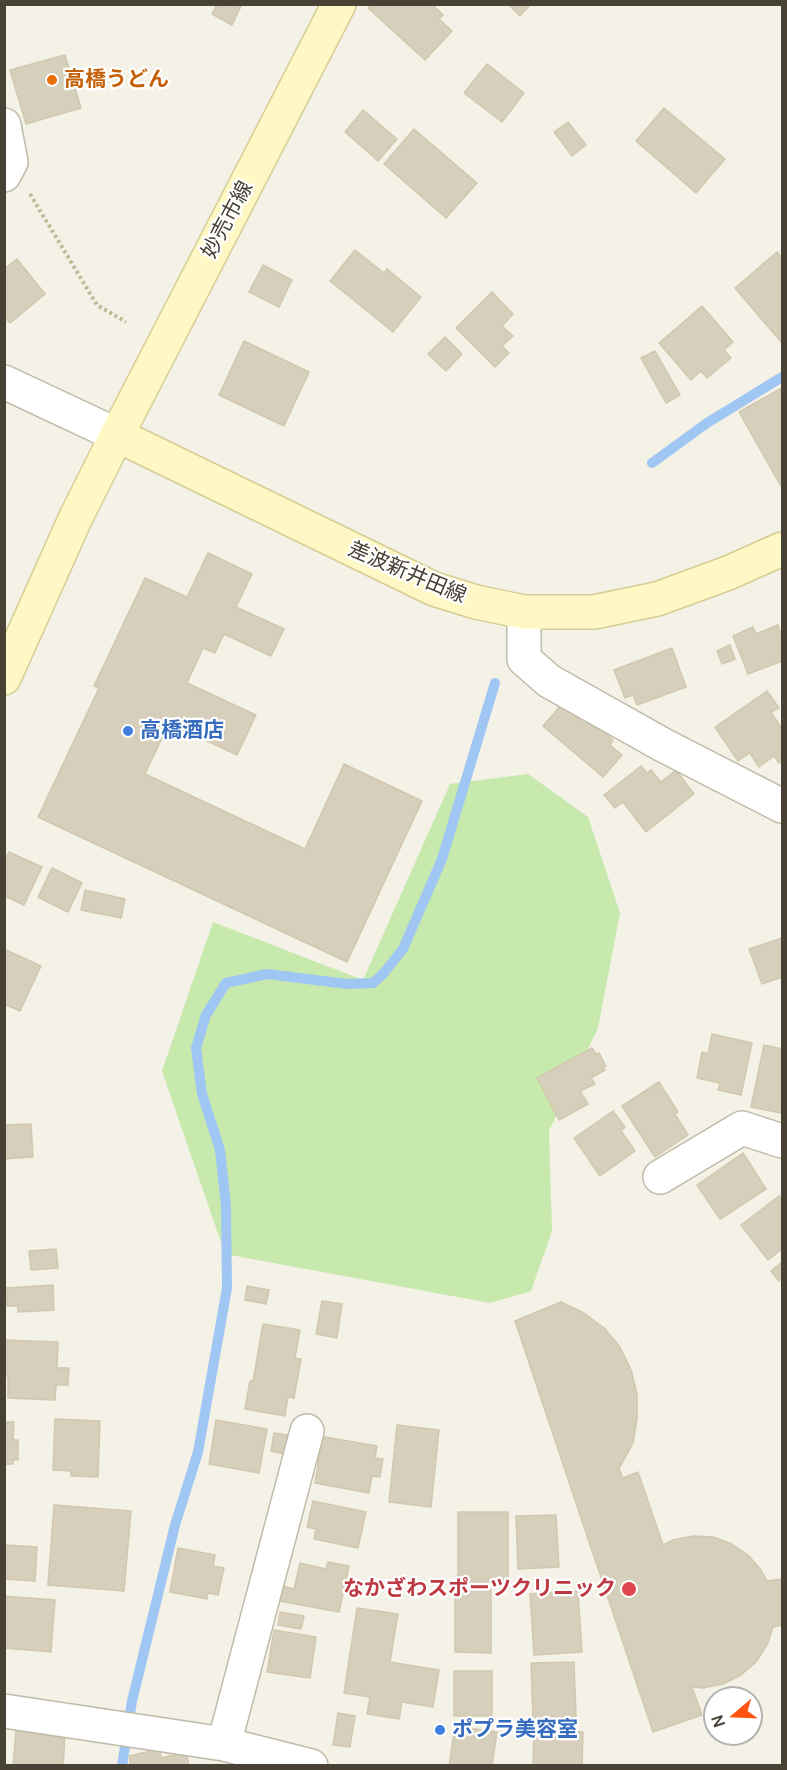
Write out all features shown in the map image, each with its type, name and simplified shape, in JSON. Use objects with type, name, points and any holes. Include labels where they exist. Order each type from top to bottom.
[{"type":"main road","name":"妙売市線","points":[[4,678],[76,518],[117,435],[339,4]]},
{"type":"main road","name":"差波新井田線","points":[[117,435],[434,589],[476,602],[524,612],[594,612],[657,598],[728,573],[783,549]]},
{"type":"street","points":[[4,125],[8,169]]},
{"type":"street","points":[[4,382],[117,435]]},
{"type":"street","points":[[524,612],[524,659],[549,681],[663,745],[783,806]]},
{"type":"street","points":[[660,1177],[742,1128],[783,1141]]},
{"type":"street","points":[[224,1744],[307,1431]]},
{"type":"street","points":[[4,1711],[224,1744],[312,1766]]},
{"type":"path","points":[[8,169],[97,304],[126,322]]},
{"type":"green space","points":[[528,774],[588,817],[620,913],[598,1028],[549,1131],[552,1231],[531,1291],[490,1303],[225,1254],[162,1071],[213,922],[363,980],[450,784]]},
{"type":"building","points":[[217,4],[242,4],[232,25],[212,14]]},
{"type":"building","points":[[372,4],[432,4],[443,15],[439,19],[452,31],[425,60],[368,8]]},
{"type":"building","points":[[508,4],[531,4],[520,16]]},
{"type":"building","points":[[65,55],[81,108],[26,124],[10,70]]},
{"type":"building","points":[[487,64],[524,93],[502,122],[464,93]]},
{"type":"building","points":[[664,108],[725,159],[696,193],[636,141]]},
{"type":"building","points":[[363,110],[397,139],[378,161],[345,132]]},
{"type":"building","points":[[568,122],[586,145],[572,156],[554,132]]},
{"type":"building","points":[[414,129],[477,183],[446,218],[384,164]]},
{"type":"building","points":[[355,250],[384,273],[387,269],[421,297],[393,332],[330,281]]},
{"type":"building","points":[[777,252],[782,258],[782,343],[735,288]]},
{"type":"building","points":[[17,259],[45,294],[10,323],[4,316],[4,269]]},
{"type":"building","points":[[263,265],[292,280],[279,307],[249,292]]},
{"type":"building","points":[[492,292],[513,314],[502,326],[513,336],[502,346],[509,353],[495,367],[456,328]]},
{"type":"building","points":[[702,306],[733,342],[724,350],[731,358],[707,378],[701,371],[691,380],[659,343]]},
{"type":"building","points":[[445,337],[462,354],[446,371],[428,354]]},
{"type":"building","points":[[244,341],[309,372],[284,426],[219,395]]},
{"type":"building","points":[[655,351],[680,395],[666,403],[641,358]]},
{"type":"building","points":[[780,389],[782,394],[782,488],[739,412]]},
{"type":"building","points":[[208,553],[252,574],[236,607],[284,629],[271,656],[224,634],[215,653],[203,648],[187,683],[256,715],[237,755],[169,723],[145,774],[305,849],[344,764],[422,801],[347,962],[38,817],[99,688],[94,686],[145,578],[187,597]]},
{"type":"building","points":[[778,625],[782,638],[782,661],[748,674],[733,636],[753,627],[756,634]]},
{"type":"building","points":[[730,645],[735,659],[722,664],[717,651]]},
{"type":"building","points":[[672,648],[686,687],[637,705],[633,695],[625,698],[614,670]]},
{"type":"building","points":[[767,691],[779,708],[771,712],[782,729],[782,761],[779,763],[774,756],[759,767],[750,753],[738,761],[715,727]]},
{"type":"building","points":[[562,704],[585,724],[589,720],[613,740],[610,745],[622,755],[603,777],[543,726]]},
{"type":"building","points":[[641,766],[647,773],[651,770],[661,782],[676,770],[694,794],[646,832],[623,802],[615,808],[604,795]]},
{"type":"building","points":[[9,852],[42,867],[24,905],[4,896],[4,861]]},
{"type":"building","points":[[52,868],[82,883],[68,912],[38,897]]},
{"type":"building","points":[[85,890],[125,899],[121,918],[81,910]]},
{"type":"building","points":[[782,938],[782,977],[762,984],[749,949]]},
{"type":"building","points":[[4,949],[41,966],[20,1011],[4,1004]]},
{"type":"building","points":[[712,1034],[752,1043],[741,1095],[718,1090],[720,1083],[697,1078],[702,1052],[708,1054]]},
{"type":"building","points":[[764,1045],[782,1049],[781,1113],[751,1107]]},
{"type":"building","points":[[592,1048],[596,1054],[599,1053],[606,1066],[603,1068],[605,1070],[591,1078],[595,1084],[580,1091],[588,1104],[559,1120],[537,1078]]},
{"type":"building","points":[[659,1082],[678,1112],[675,1114],[688,1135],[655,1157],[622,1106]]},
{"type":"building","points":[[613,1111],[625,1127],[621,1131],[635,1151],[600,1176],[574,1138]]},
{"type":"building","points":[[31,1124],[33,1157],[4,1159],[4,1125]]},
{"type":"building","points":[[743,1153],[766,1189],[720,1219],[697,1185]]},
{"type":"building","points":[[779,1196],[782,1200],[782,1249],[768,1260],[741,1225]]},
{"type":"building","points":[[56,1249],[58,1268],[31,1270],[29,1251]]},
{"type":"building","points":[[782,1262],[782,1278],[779,1281],[771,1271]]},
{"type":"building","points":[[53,1285],[54,1310],[18,1312],[18,1306],[7,1306],[6,1288]]},
{"type":"building","points":[[247,1286],[269,1290],[266,1304],[245,1300]]},
{"type":"building","points":[[322,1301],[342,1304],[337,1338],[316,1334]]},
{"type":"building","points":[[561,1302],[584,1313],[604,1328],[620,1347],[631,1370],[637,1394],[637,1419],[633,1443],[619,1469],[623,1478],[638,1472],[663,1545],[673,1540],[693,1536],[713,1537],[732,1544],[748,1555],[767,1581],[782,1579],[782,1625],[773,1627],[767,1645],[756,1662],[741,1675],[723,1684],[703,1686],[703,1688],[692,1687],[702,1715],[653,1732],[515,1321]]},
{"type":"building","points":[[263,1324],[300,1330],[295,1358],[301,1359],[294,1398],[288,1397],[285,1416],[245,1409],[250,1381],[253,1381]]},
{"type":"building","points":[[4,1340],[58,1342],[57,1368],[69,1368],[68,1385],[56,1385],[55,1400],[8,1398],[8,1376],[4,1376]]},
{"type":"building","points":[[55,1419],[100,1421],[98,1477],[71,1476],[71,1471],[53,1470]]},
{"type":"building","points":[[216,1420],[267,1429],[259,1473],[209,1464]]},
{"type":"building","points":[[4,1422],[14,1422],[13,1440],[18,1440],[18,1460],[13,1460],[13,1464],[4,1464]]},
{"type":"building","points":[[397,1425],[439,1430],[431,1507],[389,1502]]},
{"type":"building","points":[[274,1433],[288,1435],[284,1454],[271,1451]]},
{"type":"building","points":[[319,1436],[377,1446],[375,1458],[383,1459],[380,1477],[372,1476],[369,1493],[315,1483],[319,1459],[315,1459]]},
{"type":"building","points":[[313,1501],[366,1512],[358,1548],[314,1539],[316,1529],[307,1527]]},
{"type":"building","points":[[54,1505],[131,1511],[124,1591],[48,1585]]},
{"type":"building","points":[[458,1512],[508,1512],[508,1584],[458,1584]]},
{"type":"building","points":[[556,1515],[559,1567],[518,1569],[516,1516]]},
{"type":"building","points":[[4,1545],[37,1547],[35,1581],[4,1579]]},
{"type":"building","points":[[178,1548],[215,1555],[213,1566],[224,1568],[218,1595],[208,1593],[207,1599],[170,1592]]},
{"type":"building","points":[[328,1562],[349,1566],[339,1612],[279,1601],[282,1586],[294,1589],[300,1563],[326,1569]]},
{"type":"building","points":[[455,1589],[491,1589],[491,1653],[455,1652]]},
{"type":"building","points":[[578,1591],[582,1652],[534,1655],[530,1594]]},
{"type":"building","points":[[4,1596],[55,1600],[51,1652],[5,1648],[4,1655]]},
{"type":"building","points":[[357,1608],[398,1614],[390,1662],[439,1670],[433,1707],[402,1702],[399,1719],[367,1714],[370,1697],[344,1693]]},
{"type":"building","points":[[280,1612],[304,1616],[301,1629],[278,1625]]},
{"type":"building","points":[[274,1630],[316,1637],[310,1678],[267,1672]]},
{"type":"building","points":[[574,1662],[576,1717],[533,1719],[531,1663]]},
{"type":"building","points":[[454,1671],[492,1671],[492,1716],[454,1716]]},
{"type":"building","points":[[338,1713],[355,1716],[350,1747],[333,1745]]},
{"type":"building","points":[[455,1726],[497,1732],[492,1766],[449,1766]]},
{"type":"building","points":[[534,1729],[583,1732],[582,1766],[533,1766]]},
{"type":"building","points":[[16,1731],[65,1735],[63,1766],[13,1766]]},
{"type":"building","points":[[160,1749],[161,1758],[186,1752],[189,1766],[131,1766],[129,1756]]},
{"type":"waterway","points":[[652,463],[707,423],[782,377]]},
{"type":"waterway","points":[[122,1766],[132,1701],[175,1525],[198,1452],[227,1288],[226,1206],[220,1150],[202,1094],[196,1048],[206,1015],[226,983],[267,974],[347,984],[373,983],[383,974],[403,949],[442,859],[495,683]]},
{"type":"place","name":"高橋うどん","points":[[52,80]]},
{"type":"place","name":"高橋酒店","points":[[128,731]]},
{"type":"place","name":"なかざわスポーツクリニック","points":[[629,1589]]},
{"type":"place","name":"ポプラ美容室","points":[[440,1730]]}]
